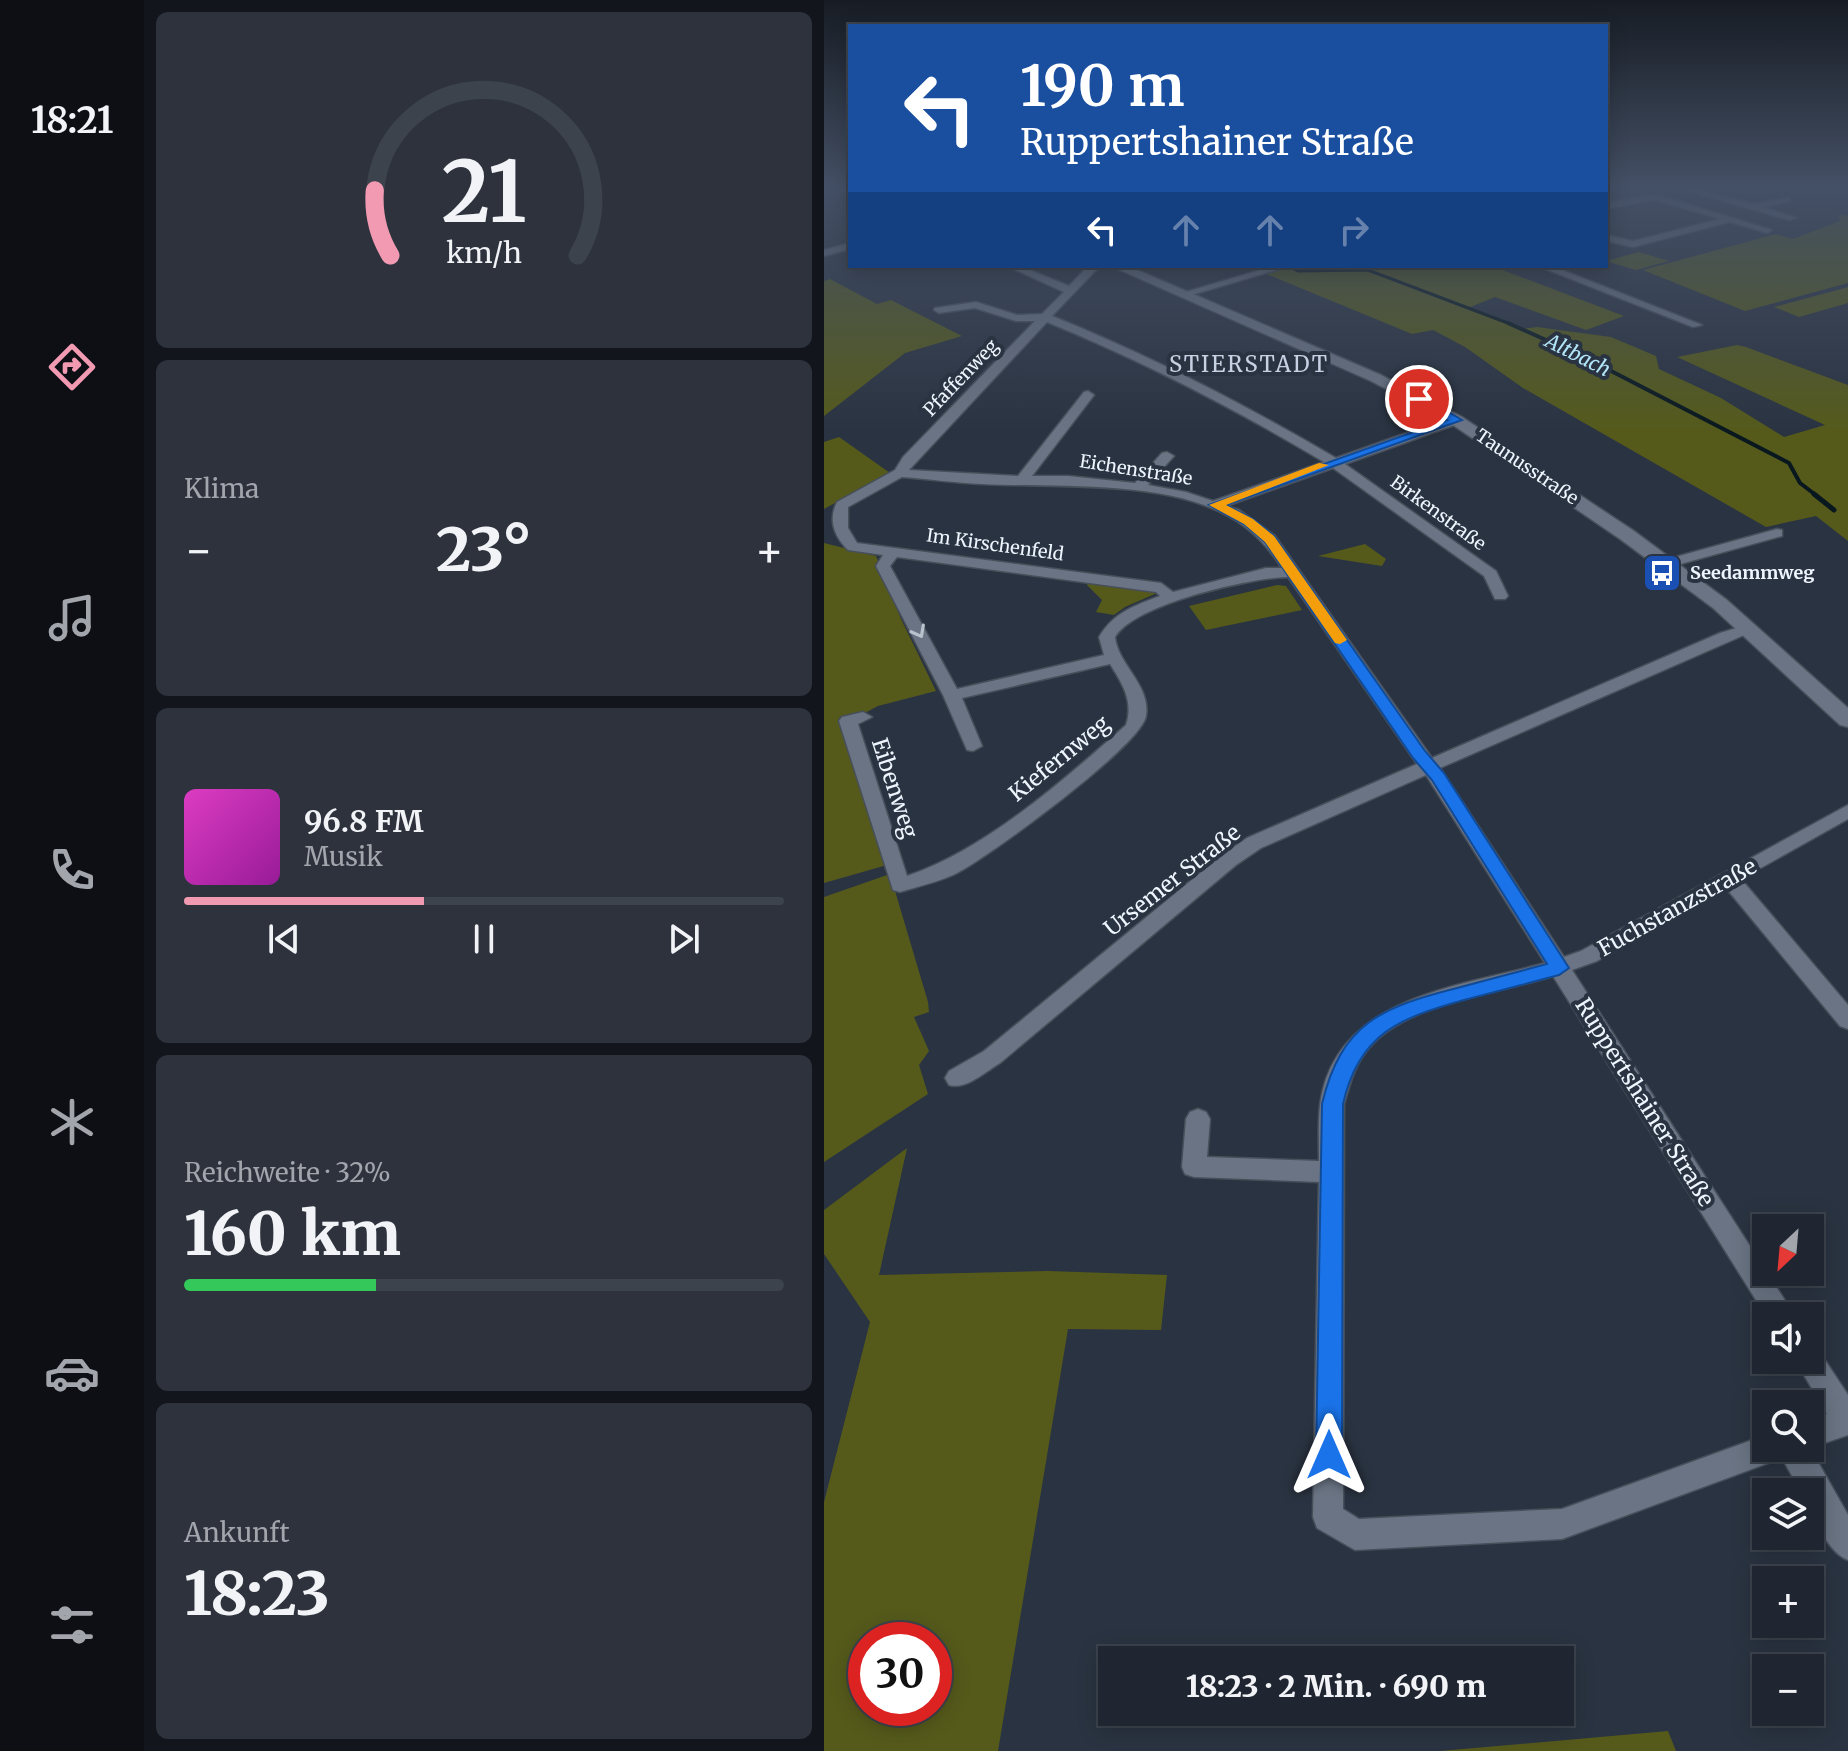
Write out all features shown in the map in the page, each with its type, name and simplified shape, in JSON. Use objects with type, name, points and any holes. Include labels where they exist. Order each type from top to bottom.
[{"type":"street","points":[[1018,269],[1071,290]]},
{"type":"street","name":"Pfaffenweg","points":[[842,505],[900,473],[908,460],[1092,269]]},
{"type":"street","name":"Taunusstraße","points":[[1123,269],[1376,378],[1456,420],[1666,564],[1750,629],[1848,720]]},
{"type":"street","points":[[1184,294],[1275,269]]},
{"type":"street","points":[[1550,269],[1697,325]]},
{"type":"street","name":"Birkenstraße","points":[[939,310],[976,305],[1016,318],[1045,317],[1121,349],[1245,410],[1334,462],[1432,529],[1491,574],[1500,596]]},
{"type":"street","points":[[1022,480],[1088,395]]},
{"type":"street","points":[[1215,505],[1456,420]]},
{"type":"street","points":[[1139,487],[1167,456]]},
{"type":"street","name":"Eichenstraße","points":[[900,473],[1095,482],[1139,487],[1215,505],[1261,530],[1430,766]]},
{"type":"street","name":"Im Kirschenfeld","points":[[842,505],[840,521],[853,547],[1161,588],[1172,600]]},
{"type":"street","points":[[1666,564],[1777,533]]},
{"type":"street","points":[[893,552],[883,566],[952,695],[973,746]]},
{"type":"street","points":[[952,695],[1113,658],[1107,637],[1120,619],[1142,608],[1172,600],[1192,601],[1293,572]]},
{"type":"street","name":"Ursemer Straße","points":[[957,1078],[992,1057],[1239,852],[1269,836],[1726,636],[1750,629]]},
{"type":"street","name":"Kiefernweg","points":[[900,885],[946,870],[979,849],[1045,803],[1122,740],[1134,727],[1140,707],[1113,658]]},
{"type":"street","name":"Eibenweg","points":[[863,717],[848,721],[900,885]]},
{"type":"street","name":"Ruppertshainer Straße","points":[[1430,766],[1772,1302]]},
{"type":"street","name":"Fuchstanzstraße","points":[[1752,1455],[1562,1524],[1355,1535],[1328,1517],[1332,1104],[1338,1081],[1351,1055],[1384,1020],[1409,1008],[1559,968],[1589,956],[1848,811]]},
{"type":"street","points":[[1729,878],[1848,1020]]},
{"type":"street","points":[[1198,1119],[1194,1167],[1331,1172]]},
{"type":"street","points":[[1818,1374],[1848,1421],[1824,1429]]},
{"type":"street","points":[[1801,1462],[1848,1545]]},
{"type":"green space","points":[[1254,269],[1499,269],[1624,316],[1586,330],[1495,297],[1468,308],[1522,329],[1537,327],[1611,337],[1656,356],[1659,369],[1721,398],[1784,437],[1825,425],[1677,357],[1737,345],[1848,385],[1848,541],[1816,516],[1766,527],[1523,388],[1465,347],[1433,330],[1412,334]]},
{"type":"green space","points":[[1848,269],[1848,283],[1745,311],[1643,270]]},
{"type":"green space","points":[[830,279],[877,304],[891,300],[962,336],[905,353],[824,416],[824,281]]},
{"type":"green space","points":[[1848,287],[1848,303],[1799,317],[1774,307]]},
{"type":"green space","points":[[839,437],[890,473],[824,509],[824,442]]},
{"type":"green space","points":[[824,543],[876,556],[901,619],[936,691],[878,706],[840,726],[887,865],[824,883]]},
{"type":"green space","points":[[1365,544],[1386,559],[1382,566],[1318,556]]},
{"type":"green space","points":[[1088,581],[1157,593],[1114,615],[1096,612],[1102,600],[1087,585]]},
{"type":"green space","points":[[1277,585],[1286,586],[1302,610],[1206,630],[1189,606]]},
{"type":"green space","points":[[890,874],[928,1002],[929,1012],[914,1017],[929,1051],[919,1065],[928,1094],[824,1162],[824,897]]},
{"type":"green space","points":[[907,1148],[879,1275],[1048,1271],[1167,1275],[1161,1330],[1068,1329],[998,1751],[824,1751],[824,1502],[870,1322],[824,1254],[824,1210]]},
{"type":"green space","points":[[1668,1731],[1676,1751],[1440,1751]]},
{"type":"waterway","name":"Altbach","points":[[1293,269],[1368,270],[1509,324]]},
{"type":"waterway","name":"Altbach","points":[[1509,324],[1586,358],[1789,463],[1800,483],[1817,496]]},
{"type":"waterway","name":"Altbach","points":[[1814,494],[1834,510]]},
{"type":"slow traffic","points":[[1323,465],[1215,505],[1248,521],[1270,539],[1340,640]]},
{"type":"place","name":"Seedammweg","points":[[1662,573]]},
{"type":"district","name":"STIERSTADT","points":[[1249,364]]},
{"type":"route","points":[[1329,1455],[1332,1104],[1338,1081],[1351,1055],[1384,1020],[1409,1008],[1559,968],[1438,777],[1419,755],[1270,539],[1248,521],[1215,505],[1456,420],[1419,399]]}]
